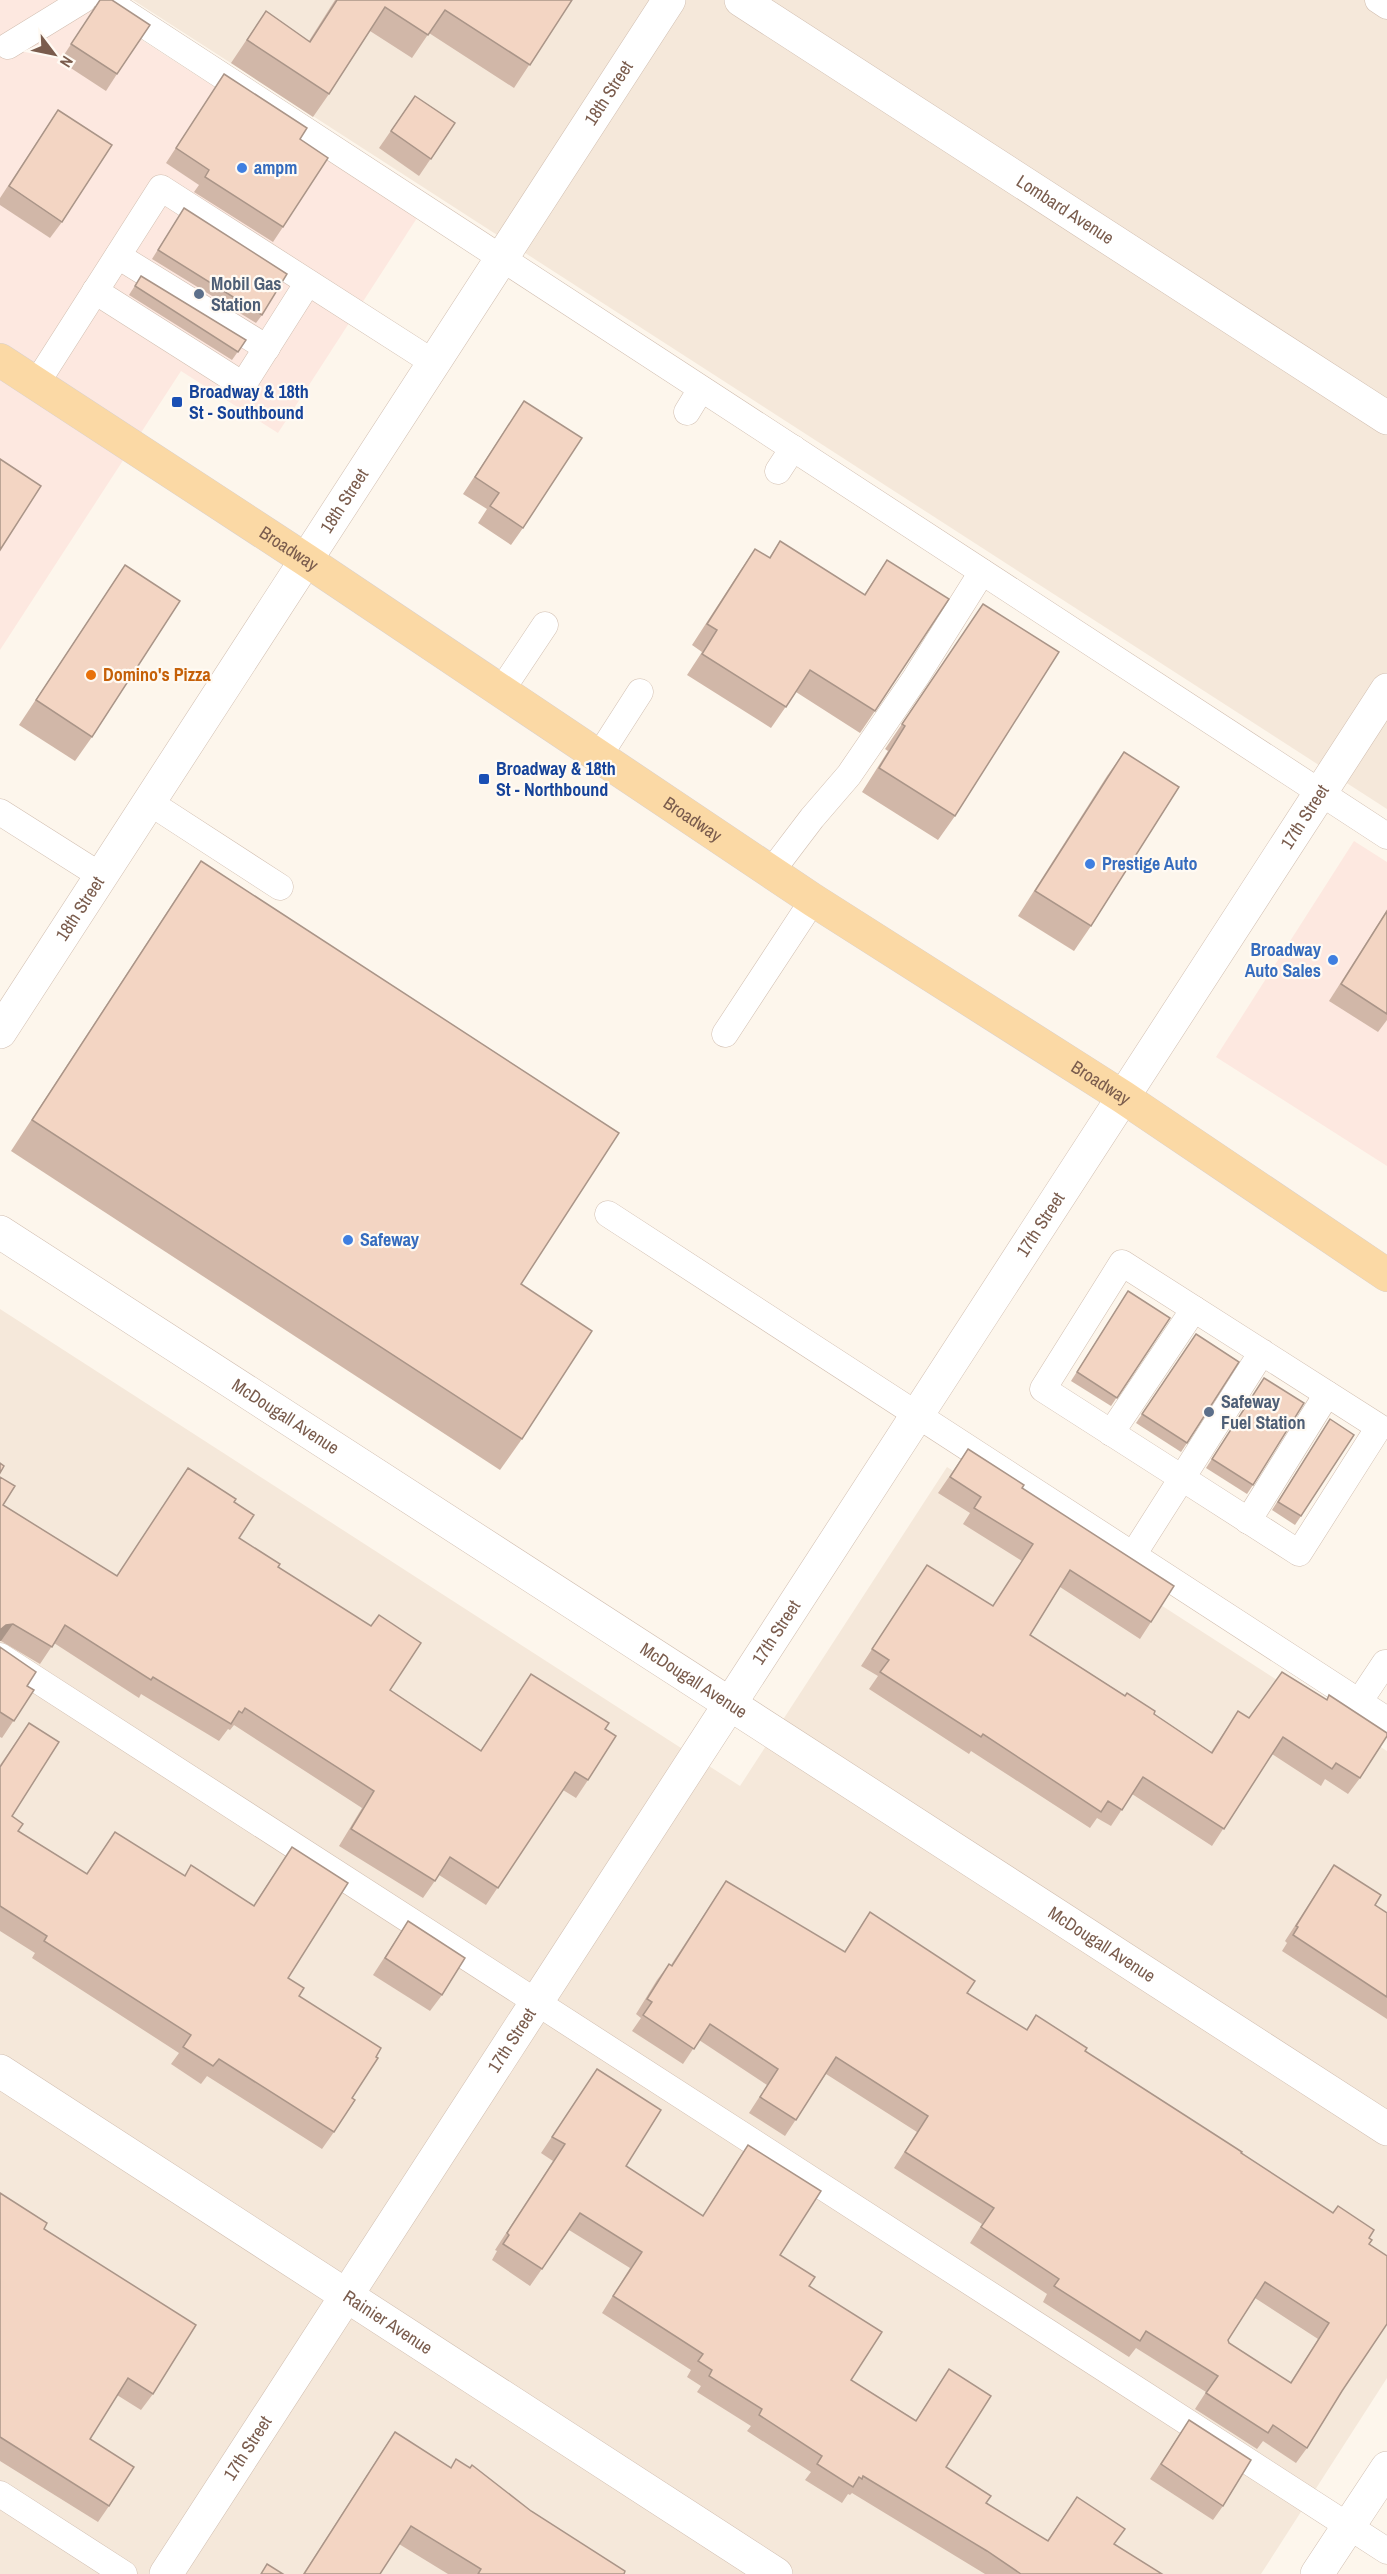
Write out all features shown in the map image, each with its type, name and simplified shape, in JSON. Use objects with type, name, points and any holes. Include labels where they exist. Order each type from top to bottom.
[{"type":"main road","name":"Broadway","points":[[0,360],[306,560],[813,900],[1123,1097],[1387,1275]]},
{"type":"street","name":"18th Street","points":[[0,1032],[669,0]]},
{"type":"street","name":"Lombard Avenue","points":[[741,0],[1387,418]]},
{"type":"street","name":"17th Street","points":[[166,2574],[1387,690]]},
{"type":"street","name":"McDougall Avenue","points":[[0,1232],[1387,2129]]},
{"type":"street","name":"Rainier Avenue","points":[[0,2071],[776,2574]]},
{"type":"street","points":[[1317,2574],[1387,2468]]},
{"type":"lane","points":[[8,46],[83,0]]},
{"type":"lane","points":[[106,0],[1387,836]]},
{"type":"lane","points":[[1378,0],[1387,6]]},
{"type":"lane","points":[[36,384],[161,188],[307,284],[434,363]]},
{"type":"lane","points":[[118,256],[267,348]]},
{"type":"lane","points":[[95,291],[243,385],[307,284]]},
{"type":"lane","points":[[687,412],[701,389]]},
{"type":"lane","points":[[778,471],[793,448]]},
{"type":"lane","points":[[771,872],[812,818],[849,775],[916,677],[982,572]]},
{"type":"lane","points":[[501,691],[545,626]]},
{"type":"lane","points":[[599,756],[640,692]]},
{"type":"lane","points":[[149,802],[280,887]]},
{"type":"lane","points":[[2,818],[101,876]]},
{"type":"lane","points":[[724,1034],[813,900]]},
{"type":"lane","points":[[608,1214],[1387,1720]]},
{"type":"lane","points":[[1122,1263],[1194,1309],[1379,1427],[1299,1553],[1043,1389],[1122,1263]]},
{"type":"lane","points":[[1111,1433],[1194,1309]]},
{"type":"lane","points":[[1133,1555],[1262,1352]]},
{"type":"lane","points":[[1248,1521],[1327,1394]]},
{"type":"lane","points":[[0,1656],[1387,2552]]},
{"type":"lane","points":[[1359,1702],[1385,1664]]},
{"type":"lane","points":[[0,2494],[124,2574]]},
{"type":"shaded area","points":[[0,0],[80,0],[417,218],[278,433],[181,371],[0,650]]},
{"type":"shaded area","points":[[133,0],[1387,0],[1387,809]]},
{"type":"shaded area","name":"Broadway Auto Sales","points":[[1354,841],[1387,862],[1387,1166],[1216,1057]]},
{"type":"shaded area","points":[[0,1309],[740,1786],[947,1467],[1387,1751],[1387,2378],[1261,2574],[0,2574]]},
{"type":"building","points":[[100,0],[112,0],[150,25],[117,74],[71,44]]},
{"type":"building","points":[[337,0],[572,0],[530,65],[445,10],[428,35],[385,7],[329,94],[247,40],[266,11],[310,42]]},
{"type":"building","name":"ampm","points":[[224,74],[307,128],[300,139],[328,158],[283,227],[205,177],[209,170],[176,148]]},
{"type":"building","points":[[415,96],[455,123],[431,159],[391,131]]},
{"type":"building","points":[[58,110],[112,145],[62,222],[9,186]]},
{"type":"building","points":[[184,208],[287,274],[262,315],[158,250]]},
{"type":"building","points":[[141,276],[246,340],[238,352],[135,286]]},
{"type":"building","points":[[524,401],[582,438],[523,528],[490,506],[499,493],[475,477]]},
{"type":"building","points":[[0,459],[41,486],[0,550]]},
{"type":"building","points":[[780,541],[865,595],[887,560],[949,599],[875,711],[810,670],[786,707],[702,654],[717,630],[707,624],[755,549],[770,558]]},
{"type":"building","name":"Domino's Pizza","points":[[125,565],[180,601],[92,737],[36,700]]},
{"type":"building","points":[[983,604],[1059,652],[955,816],[879,768],[905,726],[902,724]]},
{"type":"building","name":"Prestige Auto","points":[[1124,752],[1179,787],[1091,926],[1035,891]]},
{"type":"building","name":"Safeway","points":[[201,861],[619,1133],[521,1284],[592,1331],[522,1439],[32,1120]]},
{"type":"building","points":[[1387,911],[1387,1014],[1341,984]]},
{"type":"building","points":[[1128,1291],[1170,1318],[1117,1398],[1077,1372]]},
{"type":"building","points":[[1196,1334],[1239,1362],[1187,1443],[1142,1414]]},
{"type":"building","points":[[1264,1378],[1304,1403],[1253,1485],[1212,1459]]},
{"type":"building","points":[[1330,1419],[1354,1435],[1301,1516],[1278,1502]]},
{"type":"building","points":[[968,1449],[1024,1485],[1022,1488],[1174,1586],[1151,1622],[1070,1570],[1030,1635],[1125,1696],[1127,1693],[1155,1711],[1154,1714],[1212,1753],[1238,1711],[1249,1718],[1282,1672],[1327,1700],[1329,1695],[1387,1733],[1360,1778],[1336,1763],[1332,1769],[1283,1737],[1224,1829],[1143,1777],[1122,1810],[1108,1801],[1101,1812],[983,1734],[981,1737],[880,1672],[889,1660],[872,1649],[927,1565],[993,1606],[1033,1544],[974,1508],[981,1497],[950,1477]]},
{"type":"building","points":[[188,1468],[236,1499],[234,1502],[254,1515],[239,1538],[280,1564],[278,1567],[371,1626],[379,1615],[421,1643],[390,1690],[481,1751],[531,1674],[609,1723],[605,1729],[616,1736],[588,1780],[575,1772],[498,1888],[450,1857],[435,1881],[351,1829],[374,1791],[245,1708],[242,1713],[239,1711],[231,1724],[153,1677],[151,1680],[65,1625],[52,1647],[13,1624],[6,1625],[0,1630],[0,1477],[15,1486],[3,1505],[117,1576]]},
{"type":"building","points":[[0,1647],[36,1672],[27,1686],[34,1690],[14,1721],[0,1712]]},
{"type":"building","points":[[29,1723],[59,1742],[12,1816],[23,1824],[18,1831],[87,1874],[115,1832],[185,1876],[191,1865],[254,1906],[292,1847],[348,1883],[288,1978],[304,1988],[299,1996],[381,2048],[376,2057],[378,2058],[352,2098],[355,2100],[334,2132],[219,2059],[213,2066],[183,2047],[191,2035],[44,1941],[47,1936],[0,1906],[0,1767]]},
{"type":"building","points":[[1334,1865],[1381,1895],[1375,1905],[1387,1913],[1387,1997],[1293,1935],[1298,1927],[1296,1926]]},
{"type":"building","points":[[726,1881],[845,1952],[870,1912],[975,1981],[967,1993],[1027,2030],[1036,2015],[1087,2048],[1085,2051],[1333,2213],[1338,2206],[1374,2230],[1369,2238],[1372,2240],[1369,2244],[1387,2256],[1387,2324],[1307,2448],[1273,2425],[1268,2433],[1206,2393],[1218,2376],[1146,2331],[1140,2341],[1054,2286],[1059,2279],[981,2227],[994,2208],[905,2152],[928,2116],[836,2057],[796,2120],[760,2097],[778,2069],[710,2024],[694,2049],[643,2015],[652,2002],[647,1999],[669,1964],[672,1966]],"holes":[[[1265,2282],[1329,2323],[1291,2383],[1229,2343],[1228,2340]]]},
{"type":"building","points":[[408,1921],[465,1958],[442,1995],[385,1958]]},
{"type":"building","points":[[597,2069],[661,2110],[626,2166],[703,2216],[748,2145],[821,2191],[780,2255],[815,2277],[809,2286],[882,2332],[851,2380],[916,2421],[949,2369],[991,2396],[946,2467],[991,2496],[986,2503],[1048,2541],[1077,2497],[1125,2529],[1114,2544],[1162,2574],[1021,2574],[863,2476],[862,2479],[859,2477],[853,2487],[817,2464],[822,2456],[759,2415],[762,2409],[709,2376],[712,2370],[698,2361],[703,2354],[613,2296],[642,2252],[580,2213],[542,2269],[503,2244],[509,2235],[507,2233],[565,2144],[552,2137]]},
{"type":"building","points":[[0,2193],[47,2223],[44,2229],[196,2325],[153,2394],[128,2378],[90,2439],[134,2467],[109,2506],[0,2437]]},
{"type":"building","points":[[1189,2420],[1251,2460],[1223,2506],[1161,2464]]},
{"type":"building","points":[[395,2432],[451,2468],[456,2459],[470,2468],[472,2465],[531,2511],[625,2571],[624,2574],[478,2574],[481,2569],[411,2526],[380,2574],[304,2574]]},
{"type":"building","points":[[267,2564],[283,2574],[261,2574]]},
{"type":"place","name":"ampm","points":[[242,168]]},
{"type":"place","name":"Mobil Gas Station","points":[[199,294]]},
{"type":"place","name":"Broadway & 18th St - Southbound","points":[[177,402]]},
{"type":"place","name":"Domino's Pizza","points":[[91,675]]},
{"type":"place","name":"Broadway & 18th St - Northbound","points":[[484,779]]},
{"type":"place","name":"Prestige Auto","points":[[1090,864]]},
{"type":"place","name":"Broadway Auto Sales","points":[[1333,960]]},
{"type":"place","name":"Safeway","points":[[348,1240]]},
{"type":"place","name":"Safeway Fuel Station","points":[[1209,1412]]}]
